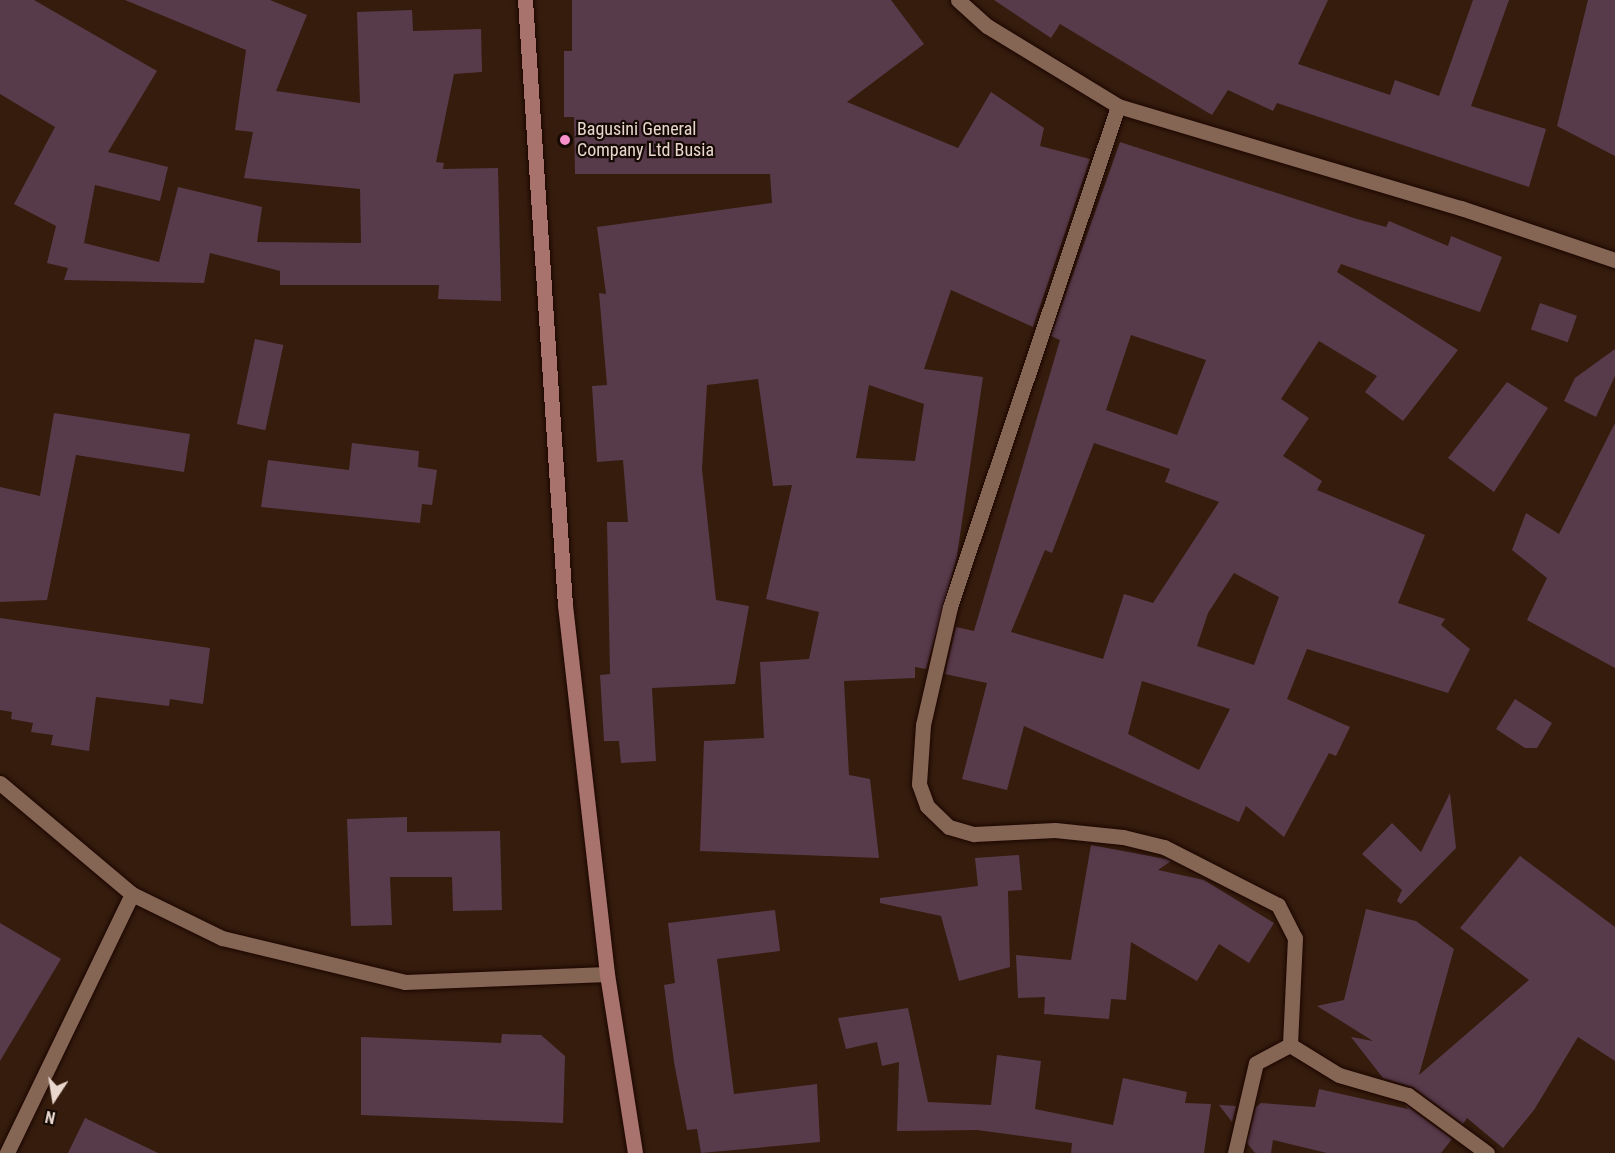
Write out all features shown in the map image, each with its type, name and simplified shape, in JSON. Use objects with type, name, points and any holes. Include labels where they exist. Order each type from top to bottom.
[{"type":"main road","points":[[525,0],[565,605],[607,974],[635,1153]]},
{"type":"street","points":[[958,0],[987,26],[1118,106],[1461,208],[1615,260]]},
{"type":"street","points":[[1118,106],[950,607],[923,724],[919,784],[927,806],[948,827],[974,834],[1054,830],[1123,837],[1164,847],[1278,905],[1295,938],[1290,1045]]},
{"type":"street","points":[[0,783],[132,894],[222,938],[405,982],[607,974]]},
{"type":"street","points":[[7,1153],[132,894]]},
{"type":"street","points":[[1235,1153],[1256,1063],[1290,1045]]},
{"type":"street","points":[[1290,1045],[1339,1075],[1408,1095],[1487,1153]]},
{"type":"building","points":[[0,0],[34,0],[157,71],[108,152],[168,167],[160,201],[95,185],[84,243],[159,262],[178,187],[262,207],[257,242],[361,243],[360,189],[244,178],[253,132],[235,130],[246,50],[125,0],[270,0],[307,15],[276,91],[360,103],[357,12],[412,10],[413,31],[481,29],[482,72],[454,74],[436,162],[444,163],[443,169],[498,168],[501,301],[438,299],[439,285],[280,285],[280,271],[210,253],[204,283],[64,280],[68,268],[47,263],[56,226],[14,204],[55,127],[0,94]]},
{"type":"building","points":[[572,0],[891,0],[924,44],[847,102],[958,148],[991,92],[1044,128],[1040,146],[1090,159],[1033,327],[951,290],[924,369],[983,377],[957,556],[926,669],[915,667],[915,678],[844,681],[849,775],[870,779],[879,858],[700,851],[704,741],[764,738],[760,662],[809,659],[819,612],[766,599],[792,485],[773,486],[758,379],[707,385],[702,469],[716,600],[749,606],[735,684],[652,688],[656,761],[621,763],[619,741],[604,741],[600,675],[610,674],[607,522],[628,522],[623,460],[597,462],[592,386],[607,385],[599,293],[606,294],[597,227],[772,203],[770,174],[575,174],[574,117],[564,117],[564,51],[572,51]],"holes":[[[869,385],[924,404],[915,461],[856,458]]]},
{"type":"building","points":[[994,0],[1328,0],[1298,64],[1390,95],[1395,80],[1439,96],[1473,0],[1509,0],[1471,106],[1546,129],[1529,187],[1277,103],[1273,111],[1228,90],[1212,115],[1060,24],[1051,38]]},
{"type":"building","points":[[1588,0],[1615,0],[1615,156],[1557,126]]},
{"type":"building","points":[[1120,142],[1357,219],[1386,227],[1389,221],[1448,246],[1451,236],[1502,257],[1480,312],[1341,264],[1337,272],[1458,350],[1403,421],[1365,392],[1377,376],[1319,341],[1281,399],[1309,418],[1283,456],[1322,481],[1317,490],[1425,535],[1398,603],[1445,619],[1441,625],[1470,649],[1448,693],[1307,649],[1287,699],[1350,727],[1336,756],[1329,753],[1284,837],[1246,806],[1239,822],[1024,726],[1007,790],[962,779],[987,683],[945,674],[956,627],[974,631],[1060,340],[1051,336]],"holes":[[[1131,335],[1206,360],[1177,435],[1106,410]],[[1094,443],[1170,469],[1165,482],[1219,502],[1153,603],[1124,594],[1103,659],[1011,632],[1045,550],[1052,553]],[[1234,573],[1279,597],[1254,665],[1197,646],[1208,613]],[[1142,681],[1230,709],[1199,770],[1128,734]]]},
{"type":"building","points":[[1540,303],[1577,316],[1568,342],[1531,329]]},
{"type":"building","points":[[255,339],[283,345],[265,430],[237,424]]},
{"type":"building","points":[[1615,349],[1615,376],[1596,417],[1564,401],[1575,378]]},
{"type":"building","points":[[1507,382],[1548,408],[1494,492],[1448,458]]},
{"type":"building","points":[[54,413],[190,434],[184,472],[76,455],[47,600],[0,602],[0,487],[40,496]]},
{"type":"building","points":[[1615,423],[1615,668],[1527,620],[1547,578],[1512,550],[1526,513],[1559,534]]},
{"type":"building","points":[[352,443],[419,451],[418,467],[437,470],[432,505],[422,504],[420,523],[261,507],[268,460],[349,470]]},
{"type":"building","points":[[0,618],[210,648],[203,704],[170,699],[169,706],[96,697],[89,751],[51,745],[53,735],[31,732],[33,723],[11,719],[12,712],[0,710]]},
{"type":"building","points":[[1515,699],[1552,723],[1537,748],[1525,748],[1496,729]]},
{"type":"building","points":[[1450,793],[1456,848],[1401,904],[1397,901],[1402,890],[1362,854],[1392,823],[1421,852]]},
{"type":"building","points":[[407,817],[407,832],[500,831],[502,910],[453,911],[452,877],[390,877],[392,925],[351,926],[347,819]]},
{"type":"building","points":[[1091,845],[1171,861],[1158,870],[1204,880],[1274,923],[1249,963],[1219,944],[1197,981],[1131,942],[1126,1000],[1111,999],[1109,1019],[1044,1014],[1045,997],[1018,998],[1016,955],[1071,960]]},
{"type":"building","points":[[1019,855],[1022,890],[1008,891],[1010,967],[959,981],[941,916],[880,903],[880,898],[978,886],[975,858]]},
{"type":"building","points":[[1520,856],[1615,927],[1615,1061],[1578,1037],[1534,1110],[1503,1148],[1467,1118],[1463,1124],[1413,1087],[1383,1078],[1351,1037],[1373,1041],[1317,1006],[1344,1000],[1366,909],[1416,921],[1454,949],[1419,1075],[1529,980],[1460,928]]},
{"type":"building","points":[[775,910],[780,951],[717,959],[734,1094],[817,1084],[820,1142],[701,1153],[697,1129],[687,1130],[674,1062],[664,985],[675,983],[668,923]]},
{"type":"building","points":[[0,923],[61,959],[0,1061]]},
{"type":"building","points":[[908,1008],[928,1102],[991,1105],[997,1055],[1041,1061],[1035,1109],[1113,1125],[1123,1078],[1187,1092],[1185,1103],[1211,1104],[1204,1153],[1071,1153],[1072,1143],[977,1130],[897,1131],[899,1062],[882,1066],[877,1042],[846,1049],[838,1018]]},
{"type":"building","points":[[502,1034],[541,1035],[565,1056],[563,1123],[361,1115],[361,1037],[501,1043]]},
{"type":"building","points":[[1319,1089],[1408,1109],[1404,1104],[1452,1139],[1441,1153],[1327,1153],[1273,1140],[1271,1153],[1255,1153],[1247,1143],[1256,1107],[1261,1103],[1315,1107]]},
{"type":"building","points":[[1219,1105],[1236,1106],[1232,1122]]},
{"type":"building","points":[[85,1118],[158,1153],[68,1153]]},
{"type":"place","name":"Bagusini General Company Ltd Busia","points":[[565,140]]}]
